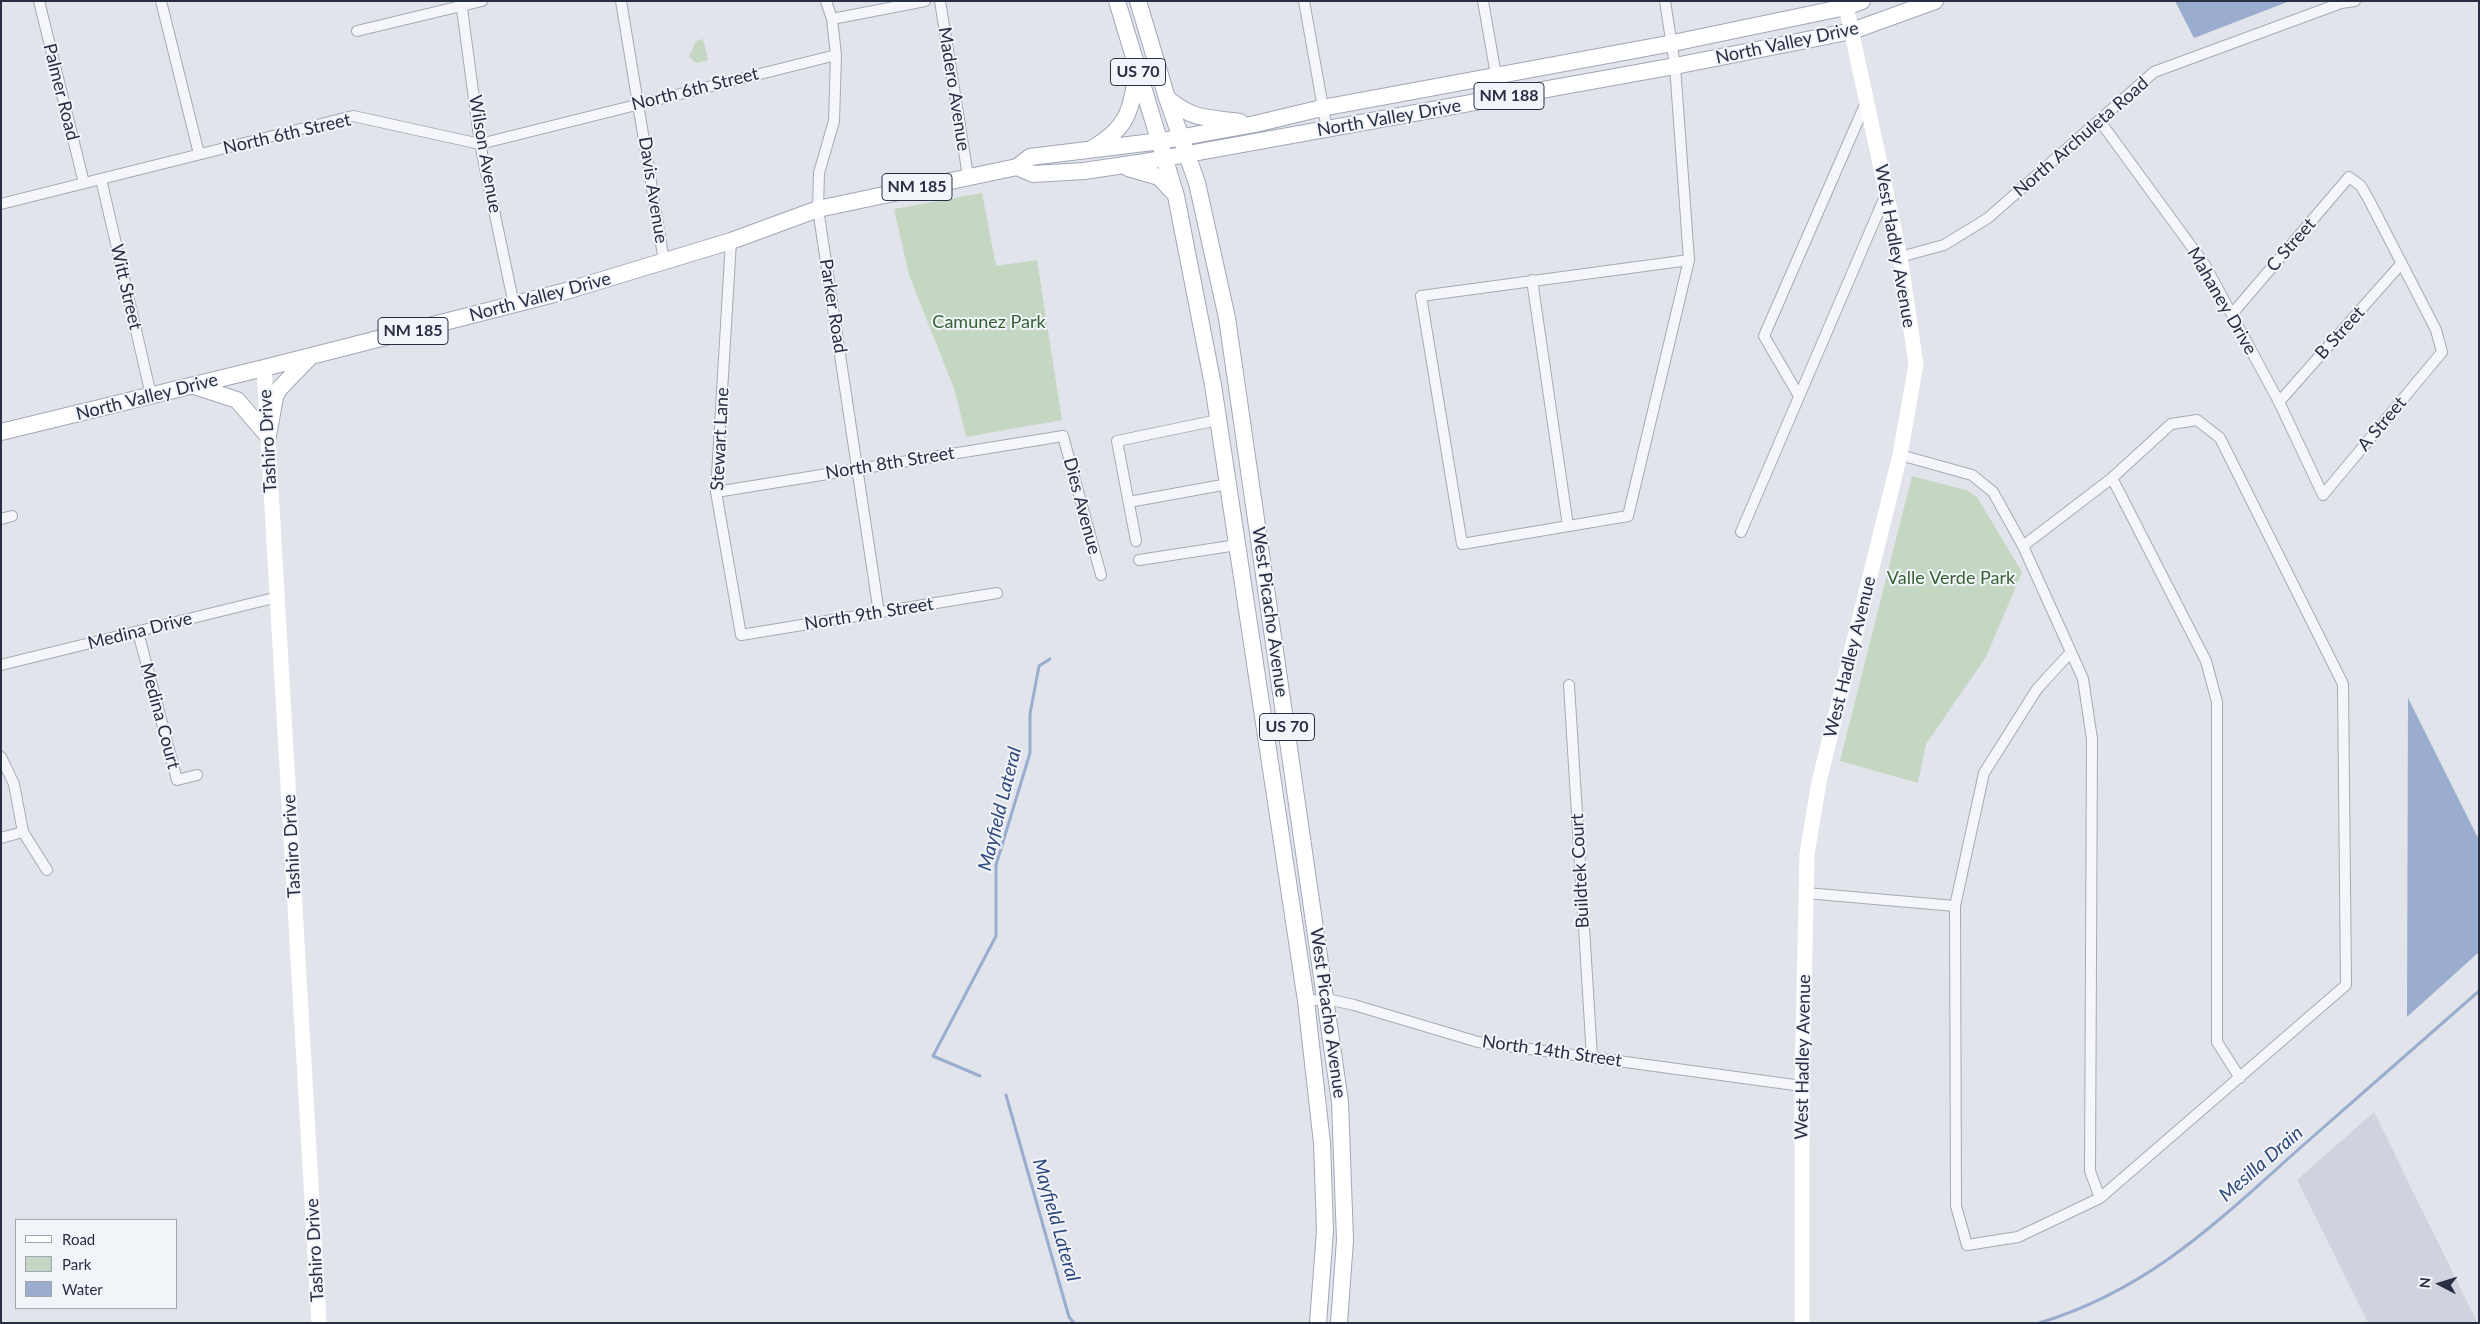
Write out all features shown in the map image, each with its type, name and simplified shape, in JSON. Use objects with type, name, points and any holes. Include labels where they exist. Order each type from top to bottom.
[{"type":"main road","name":"West Picacho Avenue","points":[[1117,1],[1136,67],[1161,141],[1176,196],[1218,420],[1228,484],[1306,1001],[1323,1153],[1325,1231],[1318,1323]]},
{"type":"main road","name":"West Picacho Avenue","points":[[1138,1],[1167,98],[1197,183],[1227,318],[1327,999],[1340,1102],[1345,1240],[1339,1323]]},
{"type":"main road","name":"North Valley Drive","points":[[1,432],[514,305],[731,241],[818,209],[1017,167],[1030,157],[1161,141],[1255,124],[1322,108],[1673,43],[1862,1]]},
{"type":"main road","name":"North Valley Drive","points":[[1017,167],[1033,174],[1118,166],[1327,130],[1675,66],[1852,31],[1935,1]]},
{"type":"main road","points":[[1090,150],[1108,140],[1124,122],[1133,101],[1136,67]]},
{"type":"main road","points":[[1167,98],[1181,109],[1197,117],[1255,124]]},
{"type":"main road","points":[[1197,183],[1202,168],[1224,148]]},
{"type":"main road","points":[[1118,166],[1140,170],[1159,177],[1176,196]]},
{"type":"main road","points":[[268,436],[275,397],[279,389],[310,356]]},
{"type":"main road","points":[[192,385],[237,400],[268,436]]},
{"type":"street","name":"Palmer Road","points":[[39,1],[84,183]]},
{"type":"street","points":[[161,1],[199,154]]},
{"type":"street","points":[[357,31],[462,4],[482,1]]},
{"type":"street","name":"Davis Avenue","points":[[621,1],[640,103],[664,261]]},
{"type":"street","name":"Parker Road","points":[[826,1],[832,19],[836,55],[834,121],[819,173],[818,209],[879,612]]},
{"type":"street","points":[[832,19],[925,1]]},
{"type":"street","name":"Madero Avenue","points":[[940,1],[968,176]]},
{"type":"street","points":[[1304,1],[1327,130]]},
{"type":"street","points":[[1483,1],[1500,98]]},
{"type":"street","points":[[1665,1],[1673,43],[1689,260],[1628,516],[1462,544],[1421,296],[1689,260]]},
{"type":"street","name":"North Archuleta Road","points":[[1900,257],[1944,245],[1988,218],[2154,72],[2341,2],[2355,1]]},
{"type":"street","name":"Wilson Avenue","points":[[462,4],[480,144],[514,305]]},
{"type":"street","name":"West Hadley Avenue","points":[[1802,1323],[1802,1086],[1808,854],[1819,782],[1900,455],[1916,364],[1900,257],[1845,4]]},
{"type":"street","name":"North 6th Street","points":[[1,204],[353,116],[480,144],[836,55]]},
{"type":"street","points":[[1799,396],[1764,336],[1867,99]]},
{"type":"street","name":"Mahaney Drive","points":[[2098,120],[2205,265],[2279,402],[2323,495]]},
{"type":"street","name":"C Street","points":[[2232,314],[2349,177],[2361,186],[2401,264]]},
{"type":"street","name":"Witt Street","points":[[101,179],[151,395]]},
{"type":"street","points":[[1741,532],[1886,194]]},
{"type":"street","name":"Stewart Lane","points":[[731,241],[716,492],[741,635]]},
{"type":"street","name":"A Street","points":[[2323,495],[2442,352],[2436,330],[2401,264]]},
{"type":"street","name":"B Street","points":[[2279,402],[2401,264]]},
{"type":"street","points":[[1532,280],[1568,526]]},
{"type":"street","name":"Tashiro Drive","points":[[264,368],[319,1323]]},
{"type":"street","points":[[1136,542],[1117,441],[1218,420]]},
{"type":"street","points":[[2023,546],[2112,478],[2171,424],[2197,420],[2220,438],[2343,684],[2346,985],[2100,1198],[2018,1237],[1967,1245],[1956,1206],[1955,906],[1984,773],[2037,689],[2071,652]]},
{"type":"street","name":"North 8th Street","points":[[716,492],[1064,436]]},
{"type":"street","name":"Dies Avenue","points":[[1064,436],[1101,575]]},
{"type":"street","points":[[1900,455],[1972,475],[1993,492],[2023,546],[2083,679],[2092,739],[2090,1170],[2100,1198]]},
{"type":"street","points":[[2112,478],[2206,661],[2217,702],[2217,1042],[2240,1078]]},
{"type":"street","points":[[1128,502],[1228,484]]},
{"type":"street","points":[[1,519],[12,516]]},
{"type":"street","points":[[1140,560],[1237,545]]},
{"type":"street","name":"North 9th Street","points":[[741,635],[997,593]]},
{"type":"street","name":"Medina Drive","points":[[1,665],[278,597]]},
{"type":"street","name":"Medina Court","points":[[138,632],[177,780],[197,774]]},
{"type":"street","name":"Buildtek Court","points":[[1569,686],[1592,1057]]},
{"type":"street","points":[[1,757],[14,784],[23,832],[47,870]]},
{"type":"street","points":[[1,838],[23,832]]},
{"type":"street","points":[[1806,893],[1955,906]]},
{"type":"street","name":"North 14th Street","points":[[1306,1001],[1327,999],[1478,1042],[1802,1086]]},
{"type":"shaded area","points":[[2374,1112],[2477,1322],[2368,1323],[2297,1180]]},
{"type":"green space","points":[[703,39],[708,60],[696,63],[689,57],[696,41]]},
{"type":"green space","name":"Camunez Park","points":[[982,193],[996,266],[1037,260],[1062,420],[966,437],[955,391],[909,275],[894,209]]},
{"type":"green space","name":"Valle Verde Park","points":[[1912,476],[1966,490],[1977,497],[2022,572],[1986,657],[1926,744],[1918,783],[1840,761]]},
{"type":"water","points":[[2175,1],[2290,1],[2194,38]]},
{"type":"water","points":[[2408,698],[2479,840],[2479,952],[2407,1017]]},
{"type":"waterway","name":"Mayfield Lateral","points":[[980,1076],[933,1056],[996,936],[996,865],[1030,753],[1030,714],[1039,666],[1050,659]]},
{"type":"waterway","name":"Mesilla Drain","points":[[2039,1323],[2078,1309],[2115,1292],[2148,1273],[2180,1251],[2240,1202],[2479,991]]},
{"type":"waterway","name":"Mayfield Lateral","points":[[1006,1095],[1069,1317],[1074,1323]]}]
